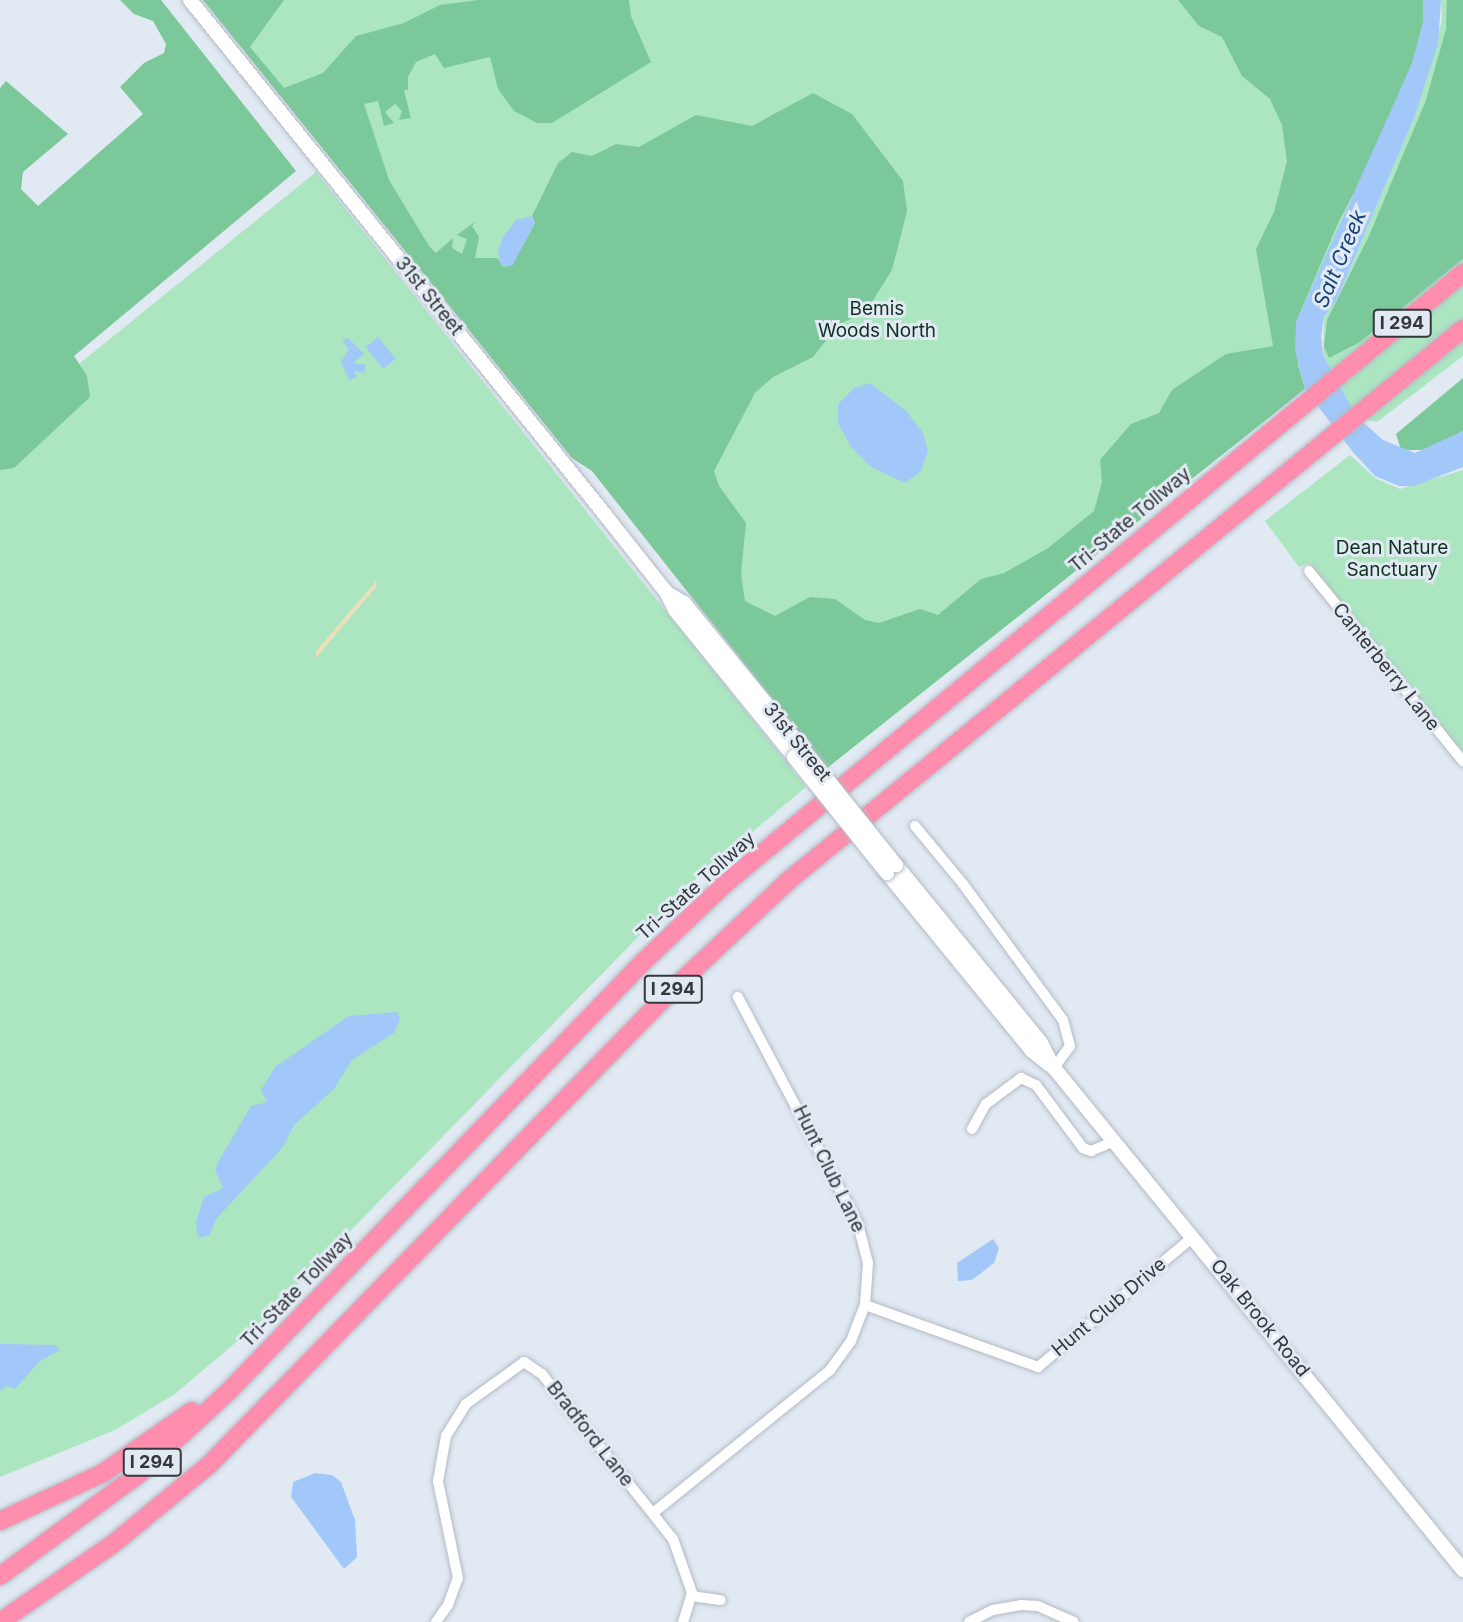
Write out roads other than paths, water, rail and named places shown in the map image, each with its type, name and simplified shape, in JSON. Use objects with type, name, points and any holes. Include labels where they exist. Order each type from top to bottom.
[{"type":"highway","name":"Tri-State Tollway","points":[[0,1576],[139,1474],[288,1329],[643,962],[726,883],[1296,408],[1463,273]]},
{"type":"highway","name":"I 294","points":[[0,1622],[62,1581],[163,1504],[257,1420],[753,912],[899,788],[1463,329]]},
{"type":"highway","points":[[0,1521],[126,1459],[191,1412],[288,1329]]},
{"type":"highway","points":[[9,1622],[62,1581]]},
{"type":"main road","name":"31st Street","points":[[190,0],[666,592],[675,610],[798,753],[892,869]]},
{"type":"main road","name":"Oak Brook Road","points":[[892,869],[1032,1051],[1054,1068],[1463,1570]]},
{"type":"street","name":"Canterberry Lane","points":[[1309,571],[1463,761]]},
{"type":"street","points":[[915,826],[1063,1020],[1070,1046],[1054,1068]]},
{"type":"street","name":"Hunt Club Lane","points":[[653,1513],[830,1370],[851,1341],[865,1305],[868,1263],[858,1224],[738,998]]},
{"type":"street","points":[[972,1129],[986,1104],[1021,1078],[1036,1086],[1083,1148],[1091,1151],[1114,1141]]},
{"type":"street","name":"Hunt Club Drive","points":[[865,1305],[1038,1367],[1192,1237]]},
{"type":"street","name":"Bradford Lane","points":[[436,1622],[448,1605],[458,1578],[438,1481],[446,1436],[466,1404],[524,1362],[542,1374],[653,1513],[678,1549],[691,1596]]},
{"type":"street","points":[[683,1622],[691,1596],[722,1600]]},
{"type":"street","points":[[969,1622],[993,1609],[1021,1605],[1038,1606],[1074,1622]]},
{"type":"water","name":"Salt Creek","points":[[1423,0],[1441,0],[1438,44],[1414,118],[1336,301],[1324,316],[1321,337],[1323,355],[1357,417],[1383,440],[1415,453],[1463,431],[1463,467],[1414,486],[1399,486],[1375,476],[1352,451],[1305,389],[1295,350],[1296,322],[1413,61],[1423,23]]},
{"type":"water","points":[[532,216],[535,223],[512,266],[501,266],[498,251],[503,237],[516,220]]},
{"type":"water","points":[[378,337],[396,359],[383,369],[366,347]]},
{"type":"water","points":[[348,338],[364,354],[353,363],[366,365],[364,373],[353,371],[357,376],[350,381],[341,362],[349,349],[342,341]]},
{"type":"water","points":[[870,383],[906,411],[923,433],[928,451],[921,471],[905,483],[871,467],[851,447],[838,423],[838,404],[854,388]]},
{"type":"water","points":[[397,1012],[400,1019],[394,1033],[352,1060],[334,1089],[294,1125],[283,1147],[216,1219],[210,1235],[198,1238],[196,1222],[204,1197],[223,1188],[215,1170],[218,1162],[251,1106],[267,1102],[261,1090],[275,1067],[349,1016]]},
{"type":"water","points":[[993,1239],[999,1248],[994,1263],[972,1280],[958,1281],[957,1263]]},
{"type":"water","points":[[0,1344],[55,1345],[60,1350],[40,1361],[15,1389],[6,1386],[0,1391]]},
{"type":"water","points":[[315,1473],[332,1475],[341,1482],[355,1520],[357,1557],[344,1569],[291,1497],[293,1482]]},
{"type":"park label","name":"Bemis Woods North","points":[[877,320]]},
{"type":"park label","name":"Dean Nature Sanctuary","points":[[1392,559]]}]
